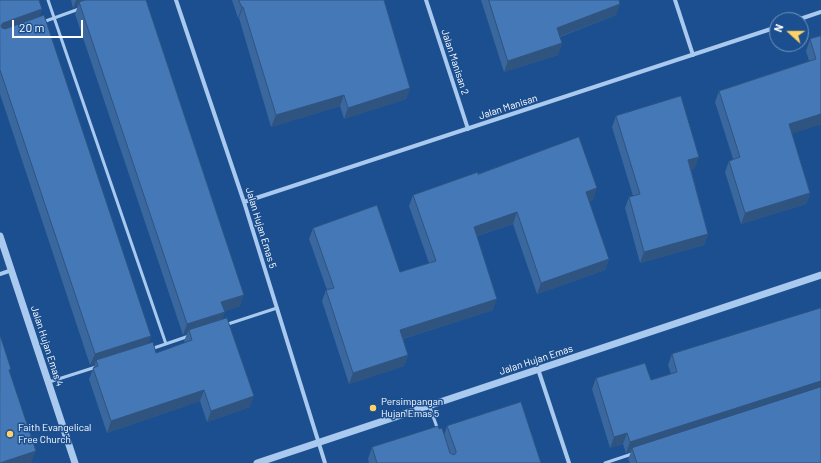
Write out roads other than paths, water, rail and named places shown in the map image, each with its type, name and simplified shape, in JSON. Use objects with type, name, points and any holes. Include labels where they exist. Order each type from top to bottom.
[{"type":"street","name":"Jalan Hujan Emas 5","points":[[176,0],[244,202],[318,443],[326,463]]},
{"type":"street","name":"Jalan Manisan 2","points":[[426,0],[468,129]]},
{"type":"street","points":[[675,0],[692,55]]},
{"type":"street","points":[[809,16],[821,12]]},
{"type":"street","name":"Jalan Manisan","points":[[244,202],[769,30]]},
{"type":"street","name":"Jalan Hujan Emas 4","points":[[0,236],[75,463]]},
{"type":"street","points":[[0,274],[12,270]]},
{"type":"street","name":"Jalan Hujan Emas","points":[[257,463],[821,275]]},
{"type":"street","points":[[538,369],[569,463]]},
{"type":"lane","points":[[48,0],[166,344]]},
{"type":"lane","points":[[41,23],[84,8]]},
{"type":"lane","points":[[218,327],[277,308]]},
{"type":"lane","points":[[144,351],[196,334]]},
{"type":"lane","points":[[48,382],[100,366]]},
{"type":"lane","points":[[429,406],[439,434]]},
{"type":"lane","points":[[605,463],[634,454]]},
{"type":"place","name":"Persimpangan Hujan Emas 5","points":[[373,408]]},
{"type":"place","name":"Faith Evangelical Free Church","points":[[10,434]]}]
